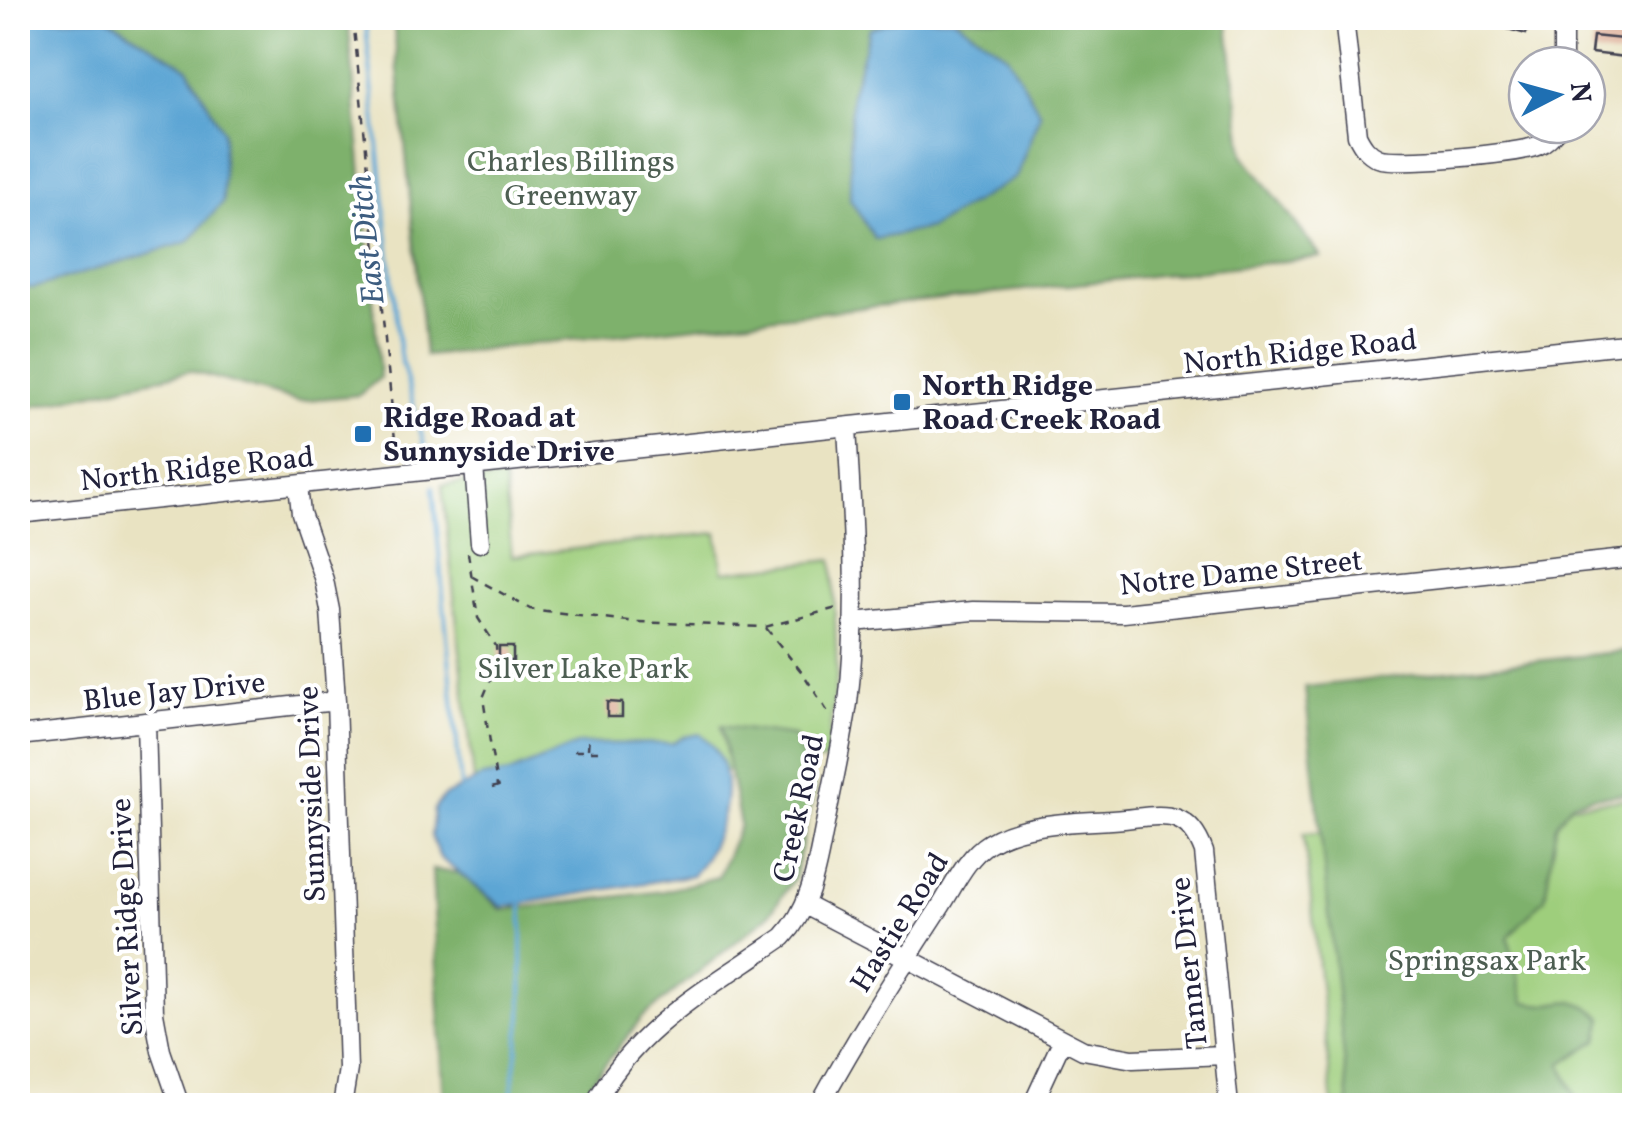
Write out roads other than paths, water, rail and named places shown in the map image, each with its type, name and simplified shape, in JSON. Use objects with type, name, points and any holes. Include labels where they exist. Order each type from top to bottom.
[{"type":"street","points":[[1344,18],[1357,135],[1363,148],[1373,156],[1396,162],[1535,145]]},
{"type":"street","points":[[1563,18],[1563,45]]},
{"type":"street","name":"North Ridge Road","points":[[18,514],[1634,343]]},
{"type":"street","name":"Creek Road","points":[[594,1106],[614,1074],[658,1024],[783,937],[805,906],[842,734],[853,622],[847,427]]},
{"type":"street","points":[[473,547],[474,466]]},
{"type":"street","name":"Sunnyside Drive","points":[[298,485],[301,513],[330,610],[348,1069],[342,1106]]},
{"type":"street","name":"Notre Dame Street","points":[[853,622],[972,610],[1124,614],[1634,558]]},
{"type":"street","name":"Blue Jay Drive","points":[[18,736],[336,702]]},
{"type":"street","name":"Silver Ridge Drive","points":[[146,722],[154,1013],[161,1050],[180,1106]]},
{"type":"street","name":"Hastie Road","points":[[820,1106],[906,959],[972,858],[988,843],[1016,832],[1054,826],[1160,815],[1186,822]]},
{"type":"street","name":"Tanner Drive","points":[[1186,822],[1197,832],[1204,852],[1230,1106]]},
{"type":"street","points":[[805,906],[1084,1050],[1133,1059],[1224,1055]]},
{"type":"street","points":[[1032,1106],[1062,1041]]},
{"type":"water","points":[[18,18],[107,18],[188,68],[223,131],[223,202],[188,242],[33,288],[18,287]]},
{"type":"water","points":[[904,18],[953,18],[1007,55],[1040,113],[1016,177],[930,228],[875,239],[850,199],[851,95],[870,28]]},
{"type":"water","points":[[700,734],[723,764],[726,783],[721,823],[693,875],[502,907],[440,858],[431,836],[434,809],[443,797],[482,777],[509,773],[579,744],[672,743]]},
{"type":"waterway","name":"East Ditch","points":[[365,18],[400,355],[427,455]]},
{"type":"waterway","name":"East Ditch","points":[[433,487],[461,786]]},
{"type":"waterway","name":"East Ditch","points":[[510,1106],[522,1016],[522,904]]},
{"type":"place","name":"North Ridge Road Creek Road","points":[[902,402]]},
{"type":"place","name":"Ridge Road at Sunnyside Drive","points":[[363,434]]},
{"type":"park label","name":"Charles Billings Greenway","points":[[571,178]]},
{"type":"park label","name":"Silver Lake Park","points":[[583,668]]},
{"type":"park label","name":"Springsax Park","points":[[1487,960]]}]
